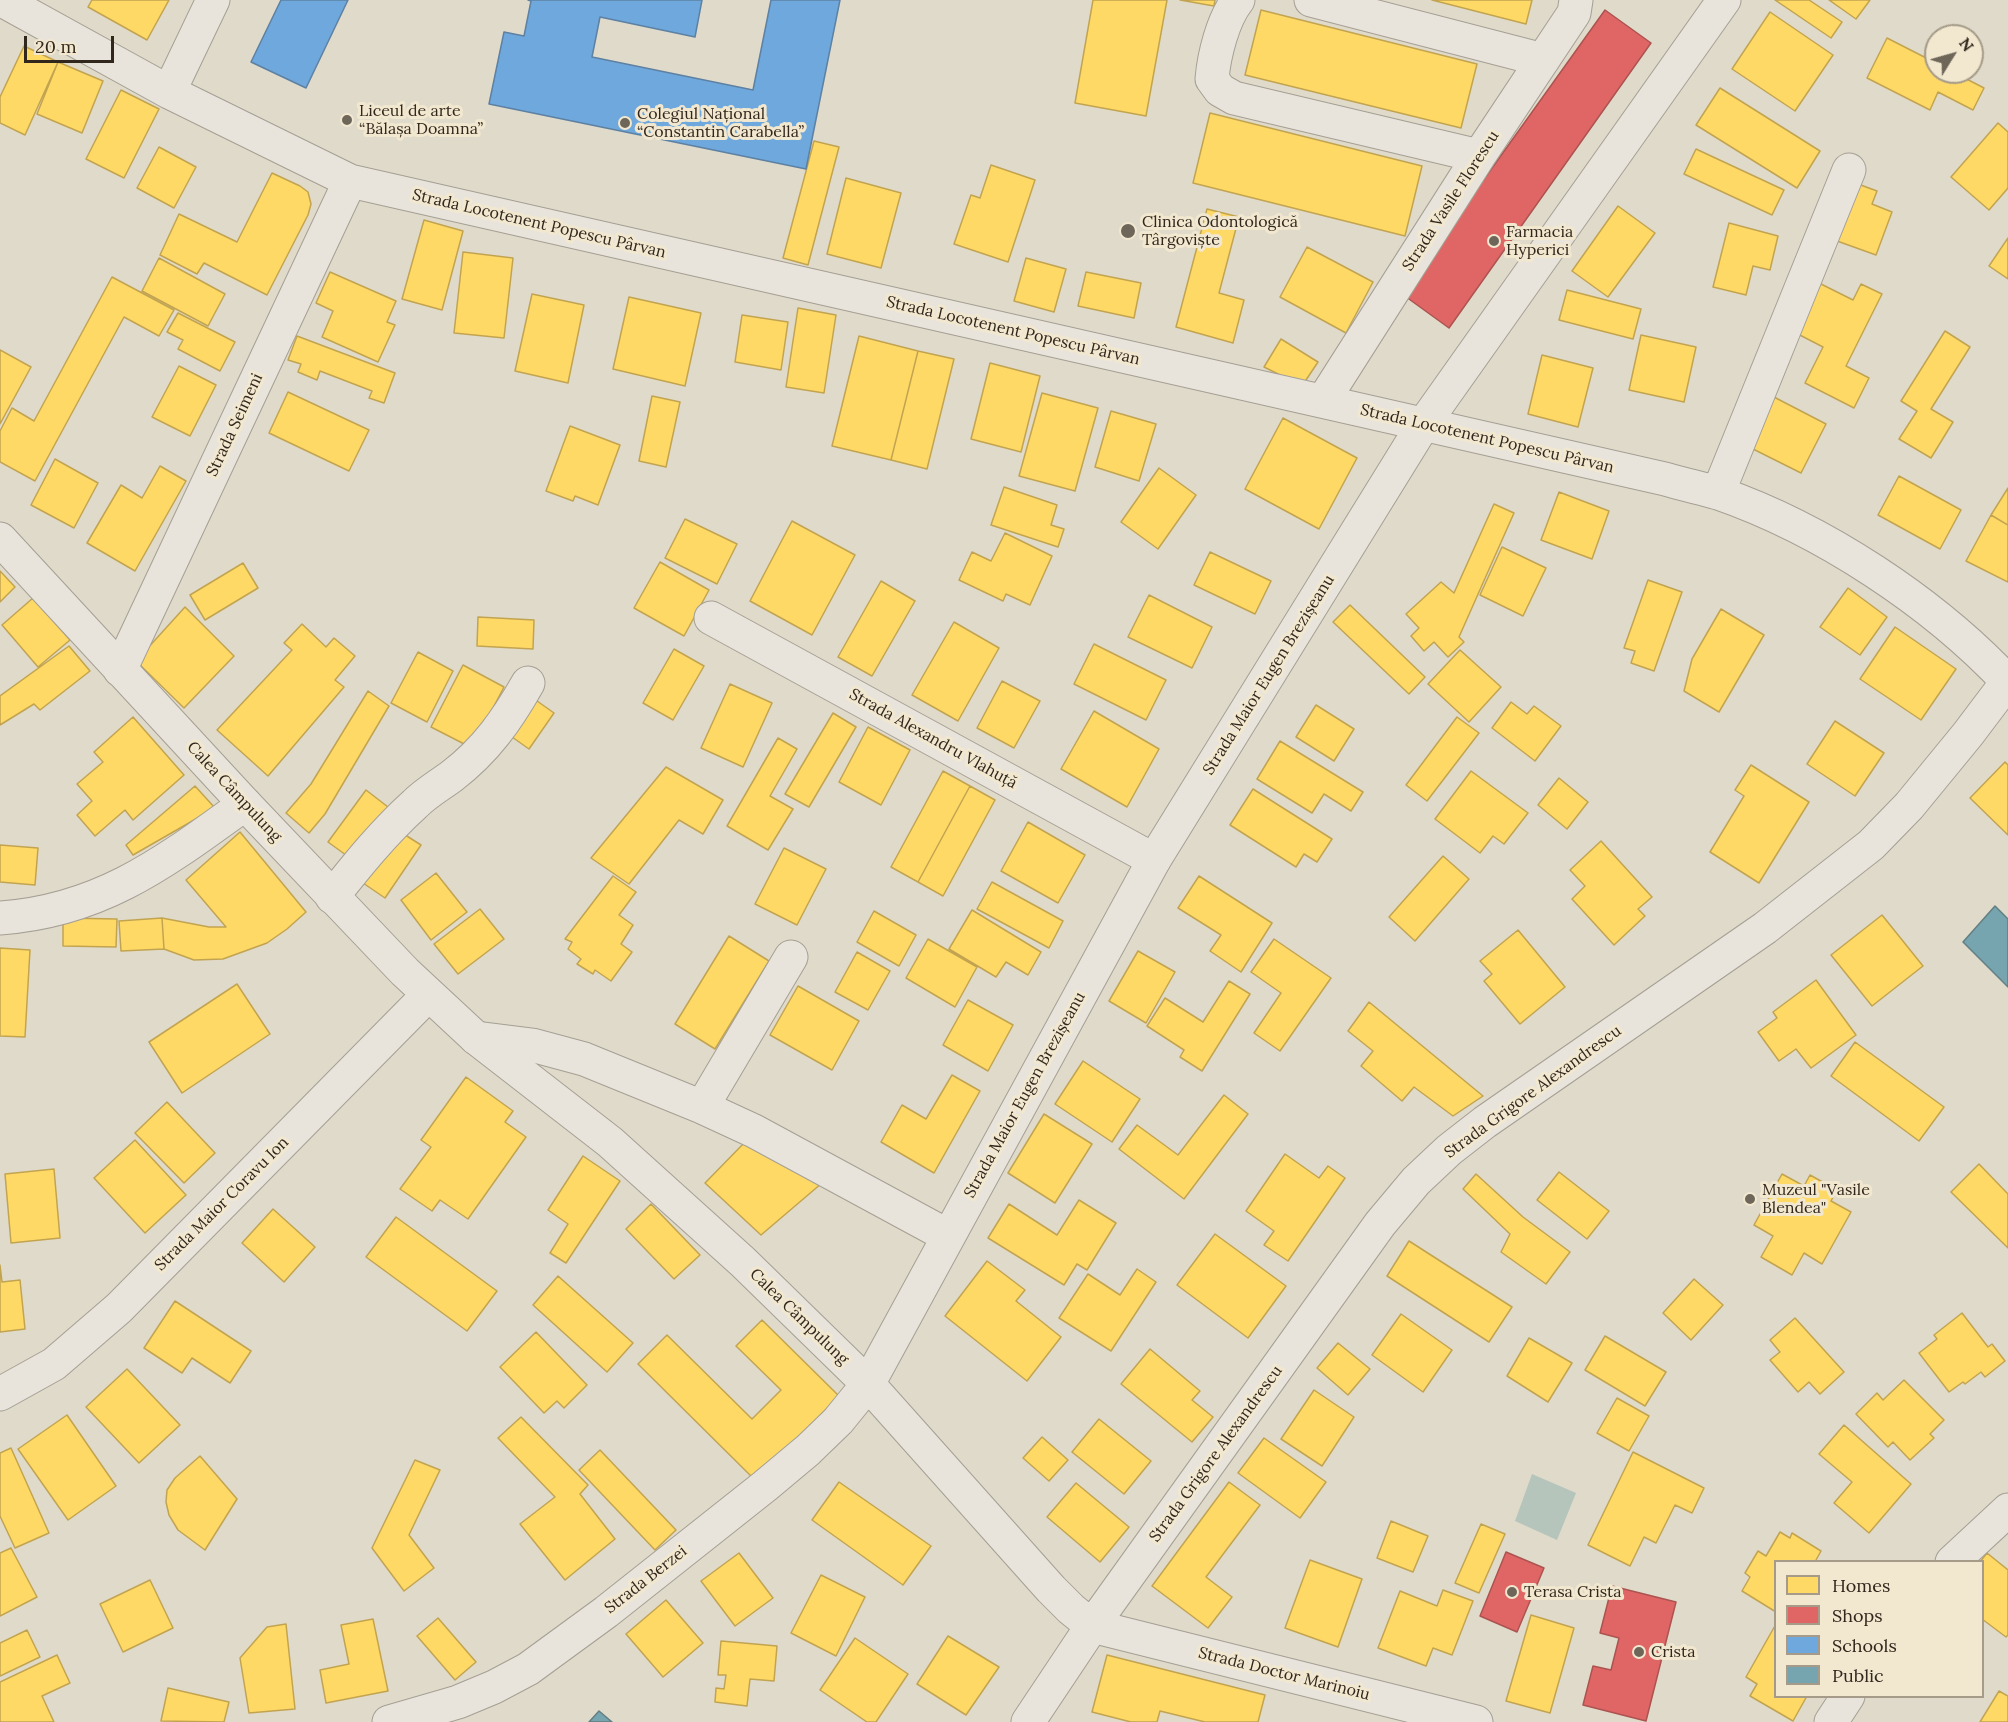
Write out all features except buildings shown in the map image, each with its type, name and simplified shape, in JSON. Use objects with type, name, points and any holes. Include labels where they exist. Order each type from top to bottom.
[{"type":"street","name":"Strada Locotenent Popescu Pârvan","points":[[2,0],[169,92],[350,181],[1665,479],[1718,494],[1772,515],[1812,535],[1871,570],[1932,613],[2008,681]]},
{"type":"street","points":[[169,92],[213,0]]},
{"type":"street","points":[[1238,0],[1230,11],[1213,67],[1212,80],[1220,90],[1234,98],[1479,156]]},
{"type":"street","points":[[1311,0],[1543,60]]},
{"type":"street","name":"Strada Vasile Florescu","points":[[1323,401],[1479,156],[1574,13],[1576,0]]},
{"type":"street","name":"Strada Maior Eugen Brezișeanu","points":[[868,1384],[1154,860],[1423,425],[1724,0]]},
{"type":"street","points":[[1718,494],[1850,170]]},
{"type":"street","name":"Strada Seimeni","points":[[120,670],[350,181]]},
{"type":"street","name":"Calea Câmpulung","points":[[0,539],[332,897],[428,995],[476,1038],[610,1142],[743,1262],[868,1384],[1051,1589],[1071,1610],[1092,1626]]},
{"type":"street","name":"Strada Alexandru Vlahuță","points":[[711,618],[1154,860]]},
{"type":"street","name":"Strada Grigore Alexandrescu","points":[[1028,1722],[1092,1626],[1380,1224],[1416,1181],[1449,1150],[1485,1122],[1765,928],[1870,845],[1909,806],[2008,681]]},
{"type":"street","points":[[332,897],[396,822],[418,801],[454,775],[487,744],[509,717],[528,683]]},
{"type":"street","points":[[0,918],[64,907],[137,878],[174,855],[245,804]]},
{"type":"street","points":[[702,1107],[791,957]]},
{"type":"street","name":"Strada Maior Coravu Ion","points":[[0,1394],[54,1365],[119,1308],[428,995]]},
{"type":"street","points":[[476,1038],[532,1045],[584,1059],[702,1107],[753,1131],[948,1236]]},
{"type":"street","name":"Strada Berzei","points":[[389,1722],[476,1695],[528,1669],[606,1612],[808,1450],[838,1421],[868,1384]]},
{"type":"street","points":[[1954,1560],[1967,1545],[2008,1510]]},
{"type":"street","name":"Strada Doctor Marinoiu","points":[[1092,1626],[1476,1722]]},
{"type":"street","points":[[1831,1722],[1847,1698]]},
{"type":"shaded area","points":[[1532,1474],[1576,1493],[1557,1540],[1515,1521]]},
{"type":"place","name":"Liceul de arte “Bălașa Doamna”","points":[[347,120]]},
{"type":"place","name":"Colegiul Național “Constantin Carabella”","points":[[625,123]]},
{"type":"place","name":"Clinica Odontologică Târgoviște","points":[[1128,231]]},
{"type":"place","name":"Farmacia Hyperici","points":[[1494,241]]},
{"type":"place","name":"Muzeul \"Vasile Blendea\"","points":[[1750,1199]]},
{"type":"place","name":"Terasa Crista","points":[[1512,1592]]},
{"type":"place","name":"Crista","points":[[1639,1652]]}]
